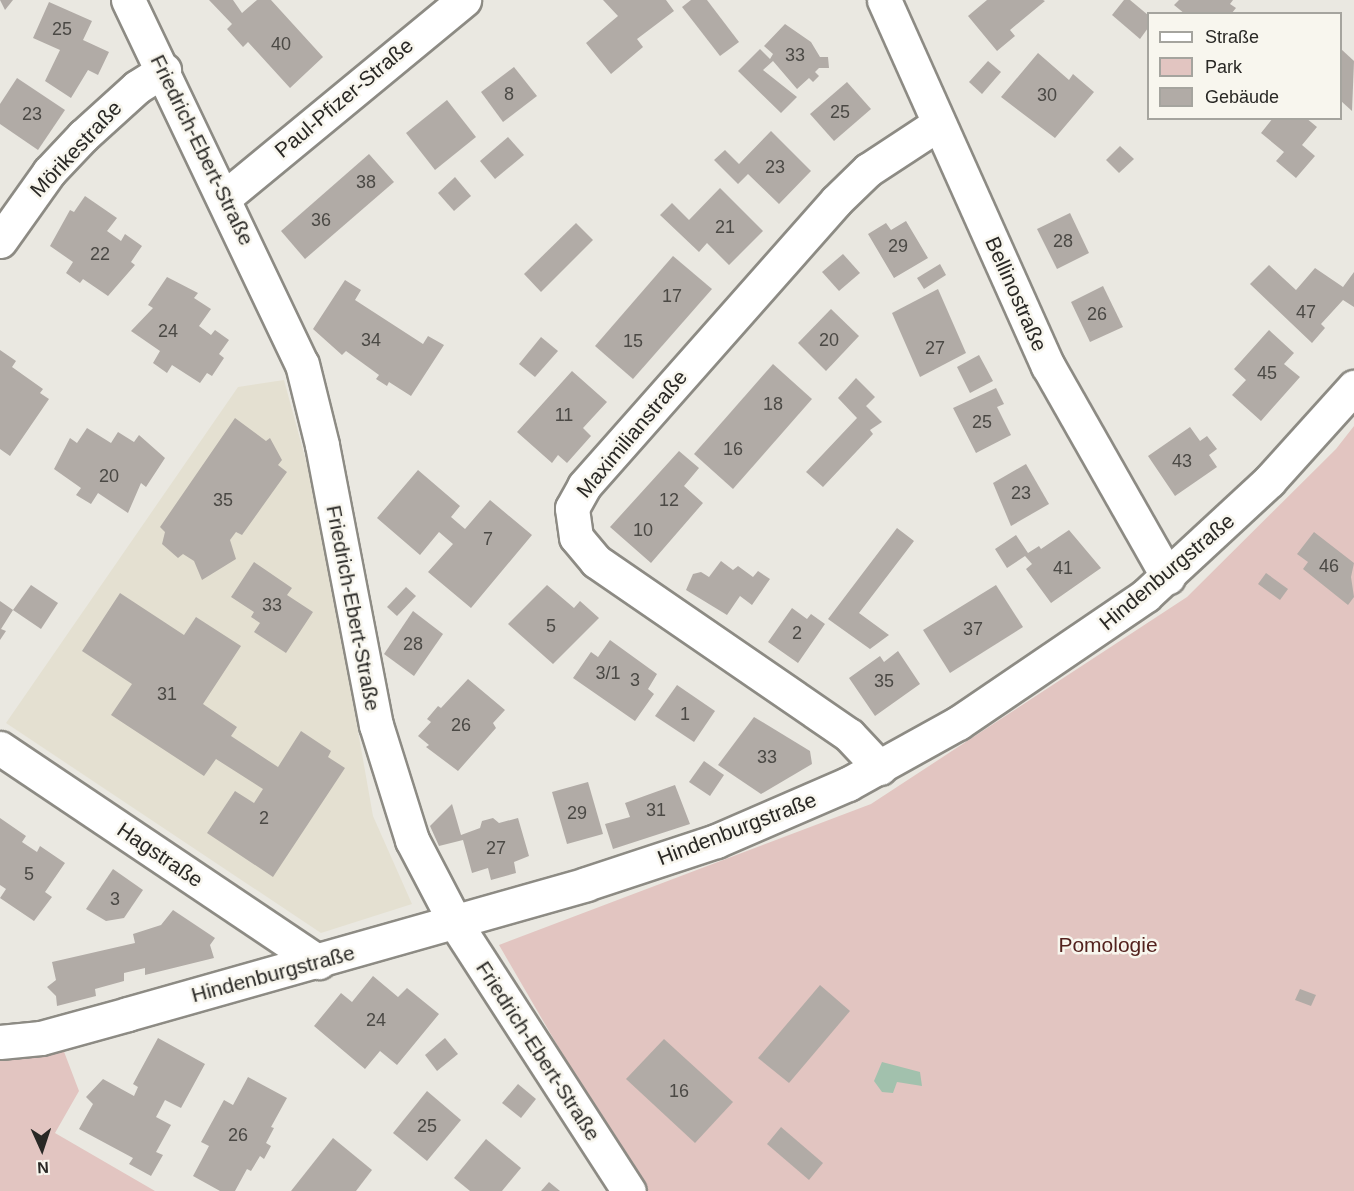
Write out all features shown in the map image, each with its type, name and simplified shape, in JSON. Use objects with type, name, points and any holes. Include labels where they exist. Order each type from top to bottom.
[{"type":"street","name":"Friedrich-Ebert-Straße","points":[[128,0],[225,197],[302,364],[319,429],[384,758],[412,840],[456,924],[629,1191]]},
{"type":"street","name":"Paul-Pfizer-Straße","points":[[225,197],[464,0]]},
{"type":"street","name":"Bellinostraße","points":[[884,0],[1048,366],[1168,577]]},
{"type":"street","name":"Mörikestraße","points":[[0,241],[37,186],[83,135],[137,87],[164,70]]},
{"type":"street","name":"Maximilianstraße","points":[[880,768],[849,735],[596,561],[576,537],[572,508],[597,470],[836,201],[885,158],[938,124]]},
{"type":"street","name":"Hindenburgstraße","points":[[0,1042],[41,1038],[456,924],[716,841],[880,768],[1031,675],[1168,577],[1269,481],[1354,387]]},
{"type":"street","name":"Hagstraße","points":[[0,748],[320,962]]},
{"type":"shaded area","points":[[284,380],[318,505],[373,816],[412,904],[321,933],[6,723],[238,387]]},
{"type":"shaded area","points":[[882,1062],[920,1072],[922,1086],[897,1082],[893,1093],[882,1092],[874,1081]]},
{"type":"green space","name":"Pomologie","points":[[1354,426],[1354,1191],[642,1191],[499,945],[871,804],[1187,597],[1336,449]]},
{"type":"green space","points":[[63,1049],[79,1091],[55,1133],[155,1191],[0,1191],[0,1053]]},
{"type":"building","points":[[0,0],[13,0],[5,10]]},
{"type":"building","points":[[209,0],[233,0],[242,13],[257,0],[271,0],[323,57],[290,88],[248,42],[243,47],[227,29],[232,24]]},
{"type":"building","points":[[603,0],[666,0],[674,11],[637,39],[643,47],[611,74],[586,43],[618,16]]},
{"type":"building","points":[[691,0],[707,0],[739,42],[720,56],[682,7]]},
{"type":"building","points":[[987,0],[1045,1],[1010,30],[1015,36],[997,51],[968,16]]},
{"type":"building","points":[[1124,0],[1130,0],[1147,14],[1147,29],[1140,39],[1112,15]]},
{"type":"building","points":[[1179,0],[1233,0],[1230,4],[1236,8],[1233,12],[1183,12],[1174,5]]},
{"type":"building","points":[[49,2],[92,21],[83,40],[109,52],[98,75],[88,70],[71,98],[45,81],[60,50],[33,38]]},
{"type":"building","points":[[785,24],[811,42],[820,57],[828,57],[829,68],[819,68],[815,72],[819,76],[813,82],[809,78],[797,89],[773,61],[763,70],[797,97],[781,113],[738,71],[760,49],[770,59],[773,54],[764,46]]},
{"type":"building","points":[[1342,50],[1354,61],[1352,111],[1342,102]]},
{"type":"building","points":[[1038,53],[1069,80],[1073,74],[1094,92],[1055,138],[1001,97]]},
{"type":"building","points":[[988,61],[1001,72],[982,94],[969,82]]},
{"type":"building","points":[[514,67],[537,96],[503,122],[481,92]]},
{"type":"building","points":[[17,78],[65,110],[38,150],[0,124],[0,104]]},
{"type":"building","points":[[847,82],[871,109],[834,141],[810,114]]},
{"type":"building","points":[[447,100],[476,137],[435,170],[406,133]]},
{"type":"building","points":[[1271,120],[1308,120],[1317,127],[1302,145],[1315,156],[1296,178],[1276,161],[1284,152],[1261,133]]},
{"type":"building","points":[[771,131],[811,171],[779,204],[748,174],[738,184],[714,160],[725,150],[739,164]]},
{"type":"building","points":[[508,137],[524,155],[495,179],[480,161]]},
{"type":"building","points":[[1120,146],[1134,159],[1119,173],[1106,160]]},
{"type":"building","points":[[369,154],[394,182],[305,259],[281,231]]},
{"type":"building","points":[[455,177],[471,196],[454,211],[438,193]]},
{"type":"building","points":[[720,188],[763,231],[729,265],[707,243],[699,252],[660,215],[672,203],[689,220]]},
{"type":"building","points":[[85,196],[117,218],[107,231],[121,241],[125,234],[142,246],[131,262],[135,265],[108,296],[83,279],[80,283],[66,273],[73,262],[50,246],[70,210],[74,212]]},
{"type":"building","points":[[1070,213],[1089,253],[1057,269],[1037,229]]},
{"type":"building","points":[[906,221],[928,258],[894,278],[868,234],[886,223],[891,230]]},
{"type":"building","points":[[576,223],[593,240],[541,292],[524,274]]},
{"type":"building","points":[[843,254],[860,273],[839,291],[822,272]]},
{"type":"building","points":[[673,256],[712,289],[633,379],[595,346]]},
{"type":"building","points":[[940,264],[946,275],[924,289],[917,278]]},
{"type":"building","points":[[1269,265],[1296,290],[1315,268],[1343,287],[1354,272],[1354,307],[1343,300],[1321,324],[1325,328],[1312,343],[1250,284]]},
{"type":"building","points":[[167,277],[198,293],[194,298],[211,309],[199,326],[211,335],[215,330],[229,340],[219,354],[224,358],[212,376],[207,373],[200,383],[172,365],[167,373],[153,363],[160,351],[131,331],[153,308],[148,305]]},
{"type":"building","points":[[345,280],[361,290],[355,300],[423,344],[428,336],[444,345],[411,396],[389,382],[387,386],[376,379],[379,375],[346,351],[342,355],[313,329]]},
{"type":"building","points":[[1103,286],[1123,327],[1090,342],[1071,302]]},
{"type":"building","points":[[938,289],[966,353],[920,377],[892,313]]},
{"type":"building","points":[[831,309],[859,336],[826,371],[798,343]]},
{"type":"building","points":[[1269,330],[1294,353],[1284,364],[1300,377],[1261,421],[1232,395],[1246,380],[1234,369]]},
{"type":"building","points":[[541,337],[558,351],[535,377],[519,364]]},
{"type":"building","points":[[0,350],[16,361],[12,367],[43,389],[40,393],[49,399],[10,456],[0,449]]},
{"type":"building","points":[[979,355],[993,381],[970,393],[957,367]]},
{"type":"building","points":[[773,364],[812,399],[733,489],[694,454]]},
{"type":"building","points":[[572,371],[607,402],[583,428],[591,436],[567,463],[558,455],[552,463],[517,432]]},
{"type":"building","points":[[856,378],[875,397],[866,406],[882,422],[870,430],[873,434],[823,487],[806,472],[857,418],[838,398]]},
{"type":"building","points":[[996,388],[1004,404],[997,407],[1011,435],[976,453],[953,408]]},
{"type":"building","points":[[235,418],[266,441],[270,438],[282,460],[278,465],[287,472],[242,535],[236,532],[230,540],[236,559],[202,580],[194,561],[183,554],[178,558],[162,544],[165,532],[160,527]]},
{"type":"building","points":[[1190,427],[1200,441],[1207,436],[1217,449],[1209,455],[1217,467],[1175,496],[1148,456]]},
{"type":"building","points":[[87,428],[111,443],[118,432],[134,442],[139,435],[165,458],[146,487],[141,483],[128,513],[98,493],[91,504],[76,495],[81,488],[54,469],[70,438],[77,443]]},
{"type":"building","points":[[679,451],[699,468],[684,486],[703,503],[651,563],[610,527]]},
{"type":"building","points":[[1026,464],[1049,504],[1011,526],[993,483]]},
{"type":"building","points":[[418,470],[460,506],[451,517],[465,529],[490,500],[532,535],[471,608],[428,572],[453,544],[439,532],[420,555],[377,518]]},
{"type":"building","points":[[897,528],[914,541],[859,613],[889,635],[870,649],[828,619]]},
{"type":"building","points":[[1069,530],[1101,568],[1051,603],[1026,569],[1032,564],[1025,556],[1007,568],[995,549],[1016,535],[1028,553],[1039,546],[1041,549]]},
{"type":"building","points":[[1314,532],[1354,563],[1351,577],[1354,597],[1348,605],[1303,569],[1308,562],[1297,554]]},
{"type":"building","points":[[721,561],[733,570],[738,566],[753,577],[758,571],[770,579],[752,605],[740,596],[727,615],[686,590],[693,574],[701,572],[709,577]]},
{"type":"building","points":[[254,562],[292,588],[287,595],[313,612],[286,653],[254,632],[260,623],[251,617],[254,612],[231,597]]},
{"type":"building","points":[[1266,573],[1288,589],[1280,600],[1258,584]]},
{"type":"building","points":[[31,585],[58,603],[41,629],[13,610]]},
{"type":"building","points":[[547,585],[574,608],[580,601],[599,618],[553,664],[508,624]]},
{"type":"building","points":[[996,585],[1023,627],[950,673],[923,630]]},
{"type":"building","points":[[406,587],[416,596],[397,616],[387,607]]},
{"type":"building","points":[[120,593],[184,635],[196,617],[241,646],[203,704],[237,727],[231,736],[278,767],[301,731],[331,751],[328,757],[345,768],[273,877],[207,833],[235,791],[254,803],[263,789],[216,759],[204,776],[111,715],[132,684],[82,651]]},
{"type":"building","points":[[0,601],[13,610],[1,629],[6,631],[0,640]]},
{"type":"building","points":[[792,608],[807,619],[811,614],[825,624],[798,663],[768,642]]},
{"type":"building","points":[[413,611],[443,634],[414,676],[384,654]]},
{"type":"building","points":[[610,640],[657,674],[648,689],[654,694],[635,721],[573,678],[591,652],[598,657]]},
{"type":"building","points":[[898,651],[920,684],[875,716],[849,678],[880,656],[884,662]]},
{"type":"building","points":[[468,679],[505,710],[493,723],[496,728],[458,771],[426,747],[429,745],[418,736],[431,722],[427,719],[438,706],[441,708]]},
{"type":"building","points":[[677,685],[715,711],[694,742],[655,716]]},
{"type":"building","points":[[754,717],[810,751],[812,764],[761,794],[718,765]]},
{"type":"building","points":[[704,761],[724,775],[710,796],[689,782]]},
{"type":"building","points":[[588,782],[603,834],[567,844],[552,792]]},
{"type":"building","points":[[675,785],[690,824],[613,849],[605,824],[630,817],[625,803]]},
{"type":"building","points":[[452,804],[461,835],[480,828],[482,821],[493,818],[499,823],[518,818],[529,856],[514,862],[516,873],[491,880],[488,868],[472,873],[463,840],[439,846],[430,826]]},
{"type":"building","points":[[0,818],[26,836],[22,842],[37,852],[40,846],[65,863],[45,892],[52,897],[34,921],[0,898],[6,889],[0,885]]},
{"type":"building","points":[[113,869],[143,890],[124,918],[106,921],[86,909]]},
{"type":"building","points":[[173,910],[215,938],[210,945],[214,958],[145,975],[145,968],[124,973],[124,981],[95,989],[96,996],[57,1006],[56,996],[47,987],[56,980],[52,962],[135,943],[133,934],[161,925]]},
{"type":"building","points":[[373,976],[398,997],[407,988],[439,1014],[397,1065],[380,1051],[365,1069],[314,1026],[341,993],[352,1002]]},
{"type":"building","points":[[820,985],[850,1011],[789,1083],[758,1058]]},
{"type":"building","points":[[1300,989],[1316,995],[1311,1006],[1295,1000]]},
{"type":"building","points":[[158,1038],[205,1064],[181,1108],[165,1100],[156,1117],[171,1125],[156,1152],[163,1155],[151,1176],[129,1164],[133,1158],[79,1129],[93,1104],[86,1097],[103,1079],[134,1096],[138,1087],[133,1084]]},
{"type":"building","points":[[445,1038],[458,1054],[437,1071],[425,1055]]},
{"type":"building","points":[[664,1039],[733,1102],[695,1143],[626,1079]]},
{"type":"building","points":[[248,1077],[287,1098],[271,1127],[274,1128],[266,1143],[271,1146],[264,1159],[260,1156],[251,1171],[247,1169],[235,1191],[220,1191],[193,1176],[209,1146],[201,1142],[224,1100],[233,1105]]},
{"type":"building","points":[[518,1084],[536,1099],[521,1118],[502,1103]]},
{"type":"building","points":[[427,1091],[461,1120],[427,1161],[393,1133]]},
{"type":"building","points":[[781,1127],[823,1163],[809,1180],[767,1144]]},
{"type":"building","points":[[333,1138],[372,1170],[356,1191],[291,1191]]},
{"type":"building","points":[[486,1139],[521,1168],[502,1191],[470,1191],[454,1178]]},
{"type":"building","points":[[549,1182],[560,1191],[541,1191]]}]
